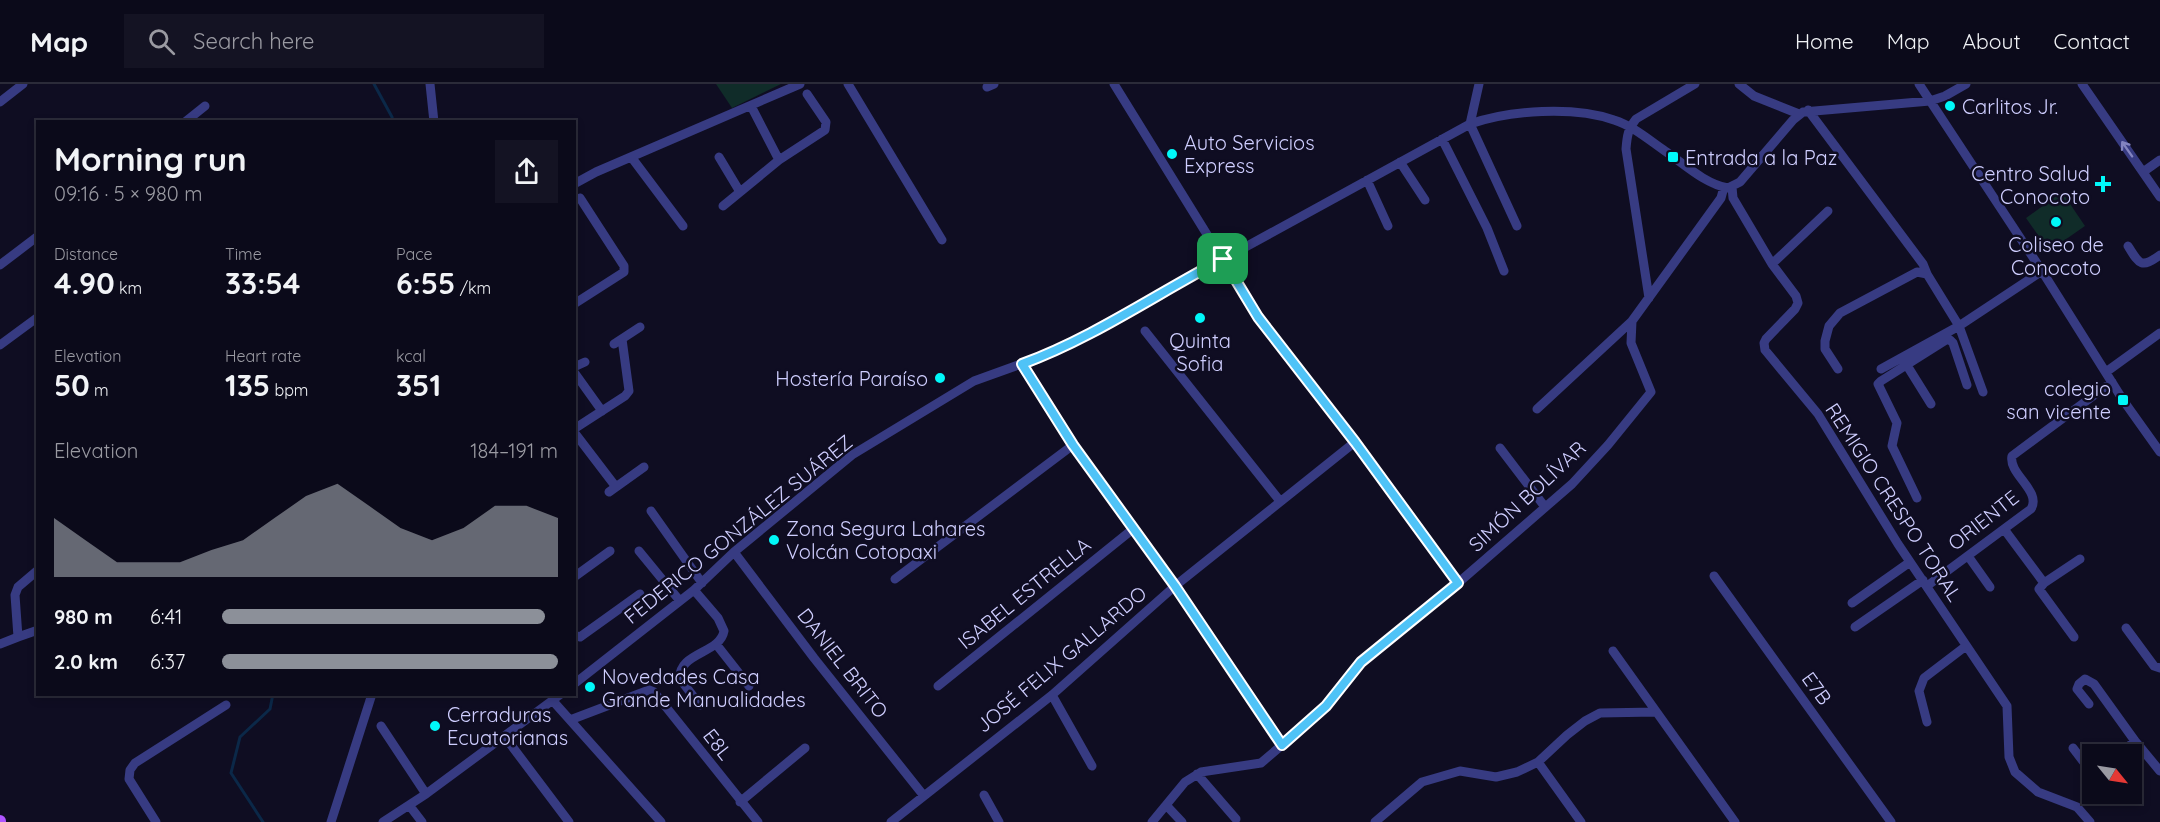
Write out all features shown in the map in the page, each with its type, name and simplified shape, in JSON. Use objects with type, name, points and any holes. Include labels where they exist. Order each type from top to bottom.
[{"type":"street","points":[[0,102],[23,84]]},
{"type":"street","points":[[430,84],[434,120]]},
{"type":"street","points":[[576,183],[596,172],[801,84]]},
{"type":"street","points":[[848,84],[942,240]]},
{"type":"street","points":[[1114,84],[1258,317],[1355,442],[1458,583]]},
{"type":"street","points":[[1479,84],[1470,124],[1517,226]]},
{"type":"street","points":[[1649,298],[1626,149],[1629,127],[1636,119],[1679,88],[1695,84]]},
{"type":"street","points":[[1739,84],[1754,96],[1804,112],[1930,101],[1945,96],[1966,84]]},
{"type":"street","points":[[1919,84],[2112,382],[2160,452]]},
{"type":"street","points":[[2082,84],[2160,197]]},
{"type":"street","points":[[723,206],[779,160],[825,130],[826,122],[807,94]]},
{"type":"street","points":[[188,120],[205,106]]},
{"type":"street","points":[[751,106],[779,160]]},
{"type":"street","points":[[1470,124],[1485,119],[1524,113],[1562,111],[1605,118],[1629,127],[1707,179],[1728,188]]},
{"type":"street","points":[[1537,409],[1632,321],[1728,188],[1751,171],[1804,112]]},
{"type":"street","points":[[1804,112],[1923,264],[1959,326],[1983,392]]},
{"type":"street","name":"FEDERICO GONZÁLEZ SUÁREZ","points":[[576,682],[694,590],[734,552],[852,454],[974,381],[1046,355],[1074,341],[1470,124]]},
{"type":"street","points":[[1442,139],[1487,228],[1504,271]]},
{"type":"street","points":[[719,157],[740,192]]},
{"type":"street","points":[[632,158],[683,226]]},
{"type":"street","points":[[2143,172],[2160,160]]},
{"type":"street","points":[[1400,162],[1425,200]]},
{"type":"street","points":[[1367,180],[1388,226]]},
{"type":"street","name":"REMIGIO CRESPO TORAL","points":[[1728,188],[1772,264],[1796,296],[1798,303],[1766,339],[1765,350],[1818,414],[1910,562],[2007,706],[2009,757],[2015,772],[2037,792],[2077,807],[2090,822]]},
{"type":"street","points":[[578,302],[624,272],[624,266],[580,198]]},
{"type":"street","points":[[1772,264],[1828,211]]},
{"type":"street","points":[[0,265],[36,238]]},
{"type":"street","points":[[2128,246],[2138,261],[2143,264],[2148,264],[2160,255]]},
{"type":"street","points":[[1917,498],[1892,446],[1898,423],[1878,384],[1904,361],[1997,303],[2042,271]]},
{"type":"street","points":[[1838,369],[1825,349],[1825,342],[1829,326],[1840,313],[1917,272],[1927,274]]},
{"type":"street","points":[[0,345],[36,320]]},
{"type":"street","name":"SIMÓN BOLÍVAR","points":[[1197,774],[1261,763],[1326,706],[1361,662],[1458,583],[1572,484],[1608,445],[1651,392],[1631,343],[1632,321]]},
{"type":"street","points":[[576,429],[629,391],[618,341],[640,327]]},
{"type":"street","points":[[1145,331],[1280,501]]},
{"type":"street","points":[[2106,372],[2157,336],[2160,347]]},
{"type":"street","points":[[1881,369],[1950,340],[1967,385]]},
{"type":"street","points":[[1904,361],[1931,404]]},
{"type":"street","points":[[576,369],[585,362]]},
{"type":"street","points":[[1022,364],[1073,445],[1175,586],[1282,745]]},
{"type":"street","points":[[576,373],[602,411]]},
{"type":"street","name":"ORIENTE","points":[[1855,627],[1968,556],[2028,512],[2034,503],[2032,496],[2012,465],[2012,456],[2112,382]]},
{"type":"street","points":[[576,433],[613,490],[644,467]]},
{"type":"street","name":"JOSÉ FELIX GALLARDO","points":[[891,822],[1052,695],[1175,586],[1355,442]]},
{"type":"street","points":[[895,579],[1073,445]]},
{"type":"street","points":[[1500,448],[1545,507]]},
{"type":"street","points":[[651,511],[702,583]]},
{"type":"street","name":"ISABEL ESTRELLA","points":[[938,686],[1133,529]]},
{"type":"street","points":[[2004,529],[2044,583]]},
{"type":"street","points":[[576,576],[610,550]]},
{"type":"street","points":[[639,551],[680,601]]},
{"type":"street","name":"DANIEL BRITO","points":[[734,552],[924,796]]},
{"type":"street","points":[[1968,556],[1990,587]]},
{"type":"street","points":[[2074,637],[2039,589],[2044,583],[2080,560]]},
{"type":"street","points":[[1852,603],[1910,562]]},
{"type":"street","points":[[18,638],[15,595],[18,587],[36,572]]},
{"type":"street","name":"E7B","points":[[1713,576],[1891,822]]},
{"type":"street","points":[[694,590],[723,627],[723,638],[681,669],[680,679],[700,705]]},
{"type":"street","points":[[576,636],[580,637],[640,594]]},
{"type":"street","points":[[2126,628],[2154,666],[2160,668]]},
{"type":"street","points":[[0,644],[36,631]]},
{"type":"street","points":[[716,644],[749,686]]},
{"type":"street","points":[[1927,722],[1918,691],[1924,678],[1966,646]]},
{"type":"street","points":[[1613,651],[1735,822]]},
{"type":"street","points":[[2089,704],[2077,689],[2085,679],[2094,684],[2160,771]]},
{"type":"street","name":"E8L","points":[[570,720],[649,690],[654,692],[758,822]]},
{"type":"street","points":[[1052,695],[1092,766]]},
{"type":"street","points":[[331,822],[371,696]]},
{"type":"street","points":[[383,822],[426,794],[559,696]]},
{"type":"street","points":[[553,701],[660,822]]},
{"type":"street","points":[[156,822],[129,779],[130,770],[135,764],[226,705]]},
{"type":"street","points":[[1375,822],[1422,782],[1460,771],[1496,777],[1517,772],[1538,762],[1567,735],[1600,713],[1655,712]]},
{"type":"street","points":[[381,726],[426,794]]},
{"type":"street","points":[[505,737],[569,822]]},
{"type":"street","points":[[2132,744],[2135,741]]},
{"type":"street","points":[[740,802],[805,748]]},
{"type":"street","points":[[2073,748],[2082,760]]},
{"type":"street","points":[[1538,762],[1581,822]]},
{"type":"street","points":[[1152,822],[1185,782],[1197,774],[1236,819]]},
{"type":"street","points":[[984,795],[999,822]]},
{"type":"street","points":[[409,805],[422,822]]},
{"type":"street","points":[[1166,805],[1182,822]]},
{"type":"green space","points":[[716,84],[781,84],[732,108]]},
{"type":"green space","name":"Coliseo de Conocoto","points":[[2062,192],[2085,226],[2049,251],[2026,218]]},
{"type":"waterway","points":[[374,84],[393,120]]},
{"type":"waterway","points":[[263,822],[231,773],[240,737],[270,709],[273,696]]},
{"type":"place","name":"Carlitos Jr.","points":[[1950,106]]},
{"type":"place","name":"Auto Servicios Express","points":[[1172,154]]},
{"type":"place","name":"Entrada a la Paz","points":[[1673,157]]},
{"type":"place","name":"Centro Salud Conocoto","points":[[2103,184]]},
{"type":"place","name":"Coliseo de Conocoto","points":[[2056,222]]},
{"type":"place","name":"Quinta Sofia","points":[[1200,318]]},
{"type":"place","name":"Hostería Paraíso","points":[[940,378]]},
{"type":"place","name":"colegio san vicente","points":[[2123,400]]},
{"type":"place","name":"Zona Segura Lahares Volcán Cotopaxi","points":[[774,540]]},
{"type":"place","name":"Novedades Casa Grande Manualidades","points":[[590,687]]},
{"type":"place","name":"Cerraduras Ecuatorianas","points":[[435,726]]},
{"type":"route","points":[[1223,259],[1258,317],[1355,442],[1458,583],[1361,662],[1326,706],[1282,745],[1175,586],[1073,445],[1022,364],[1074,341],[1223,259]]}]
